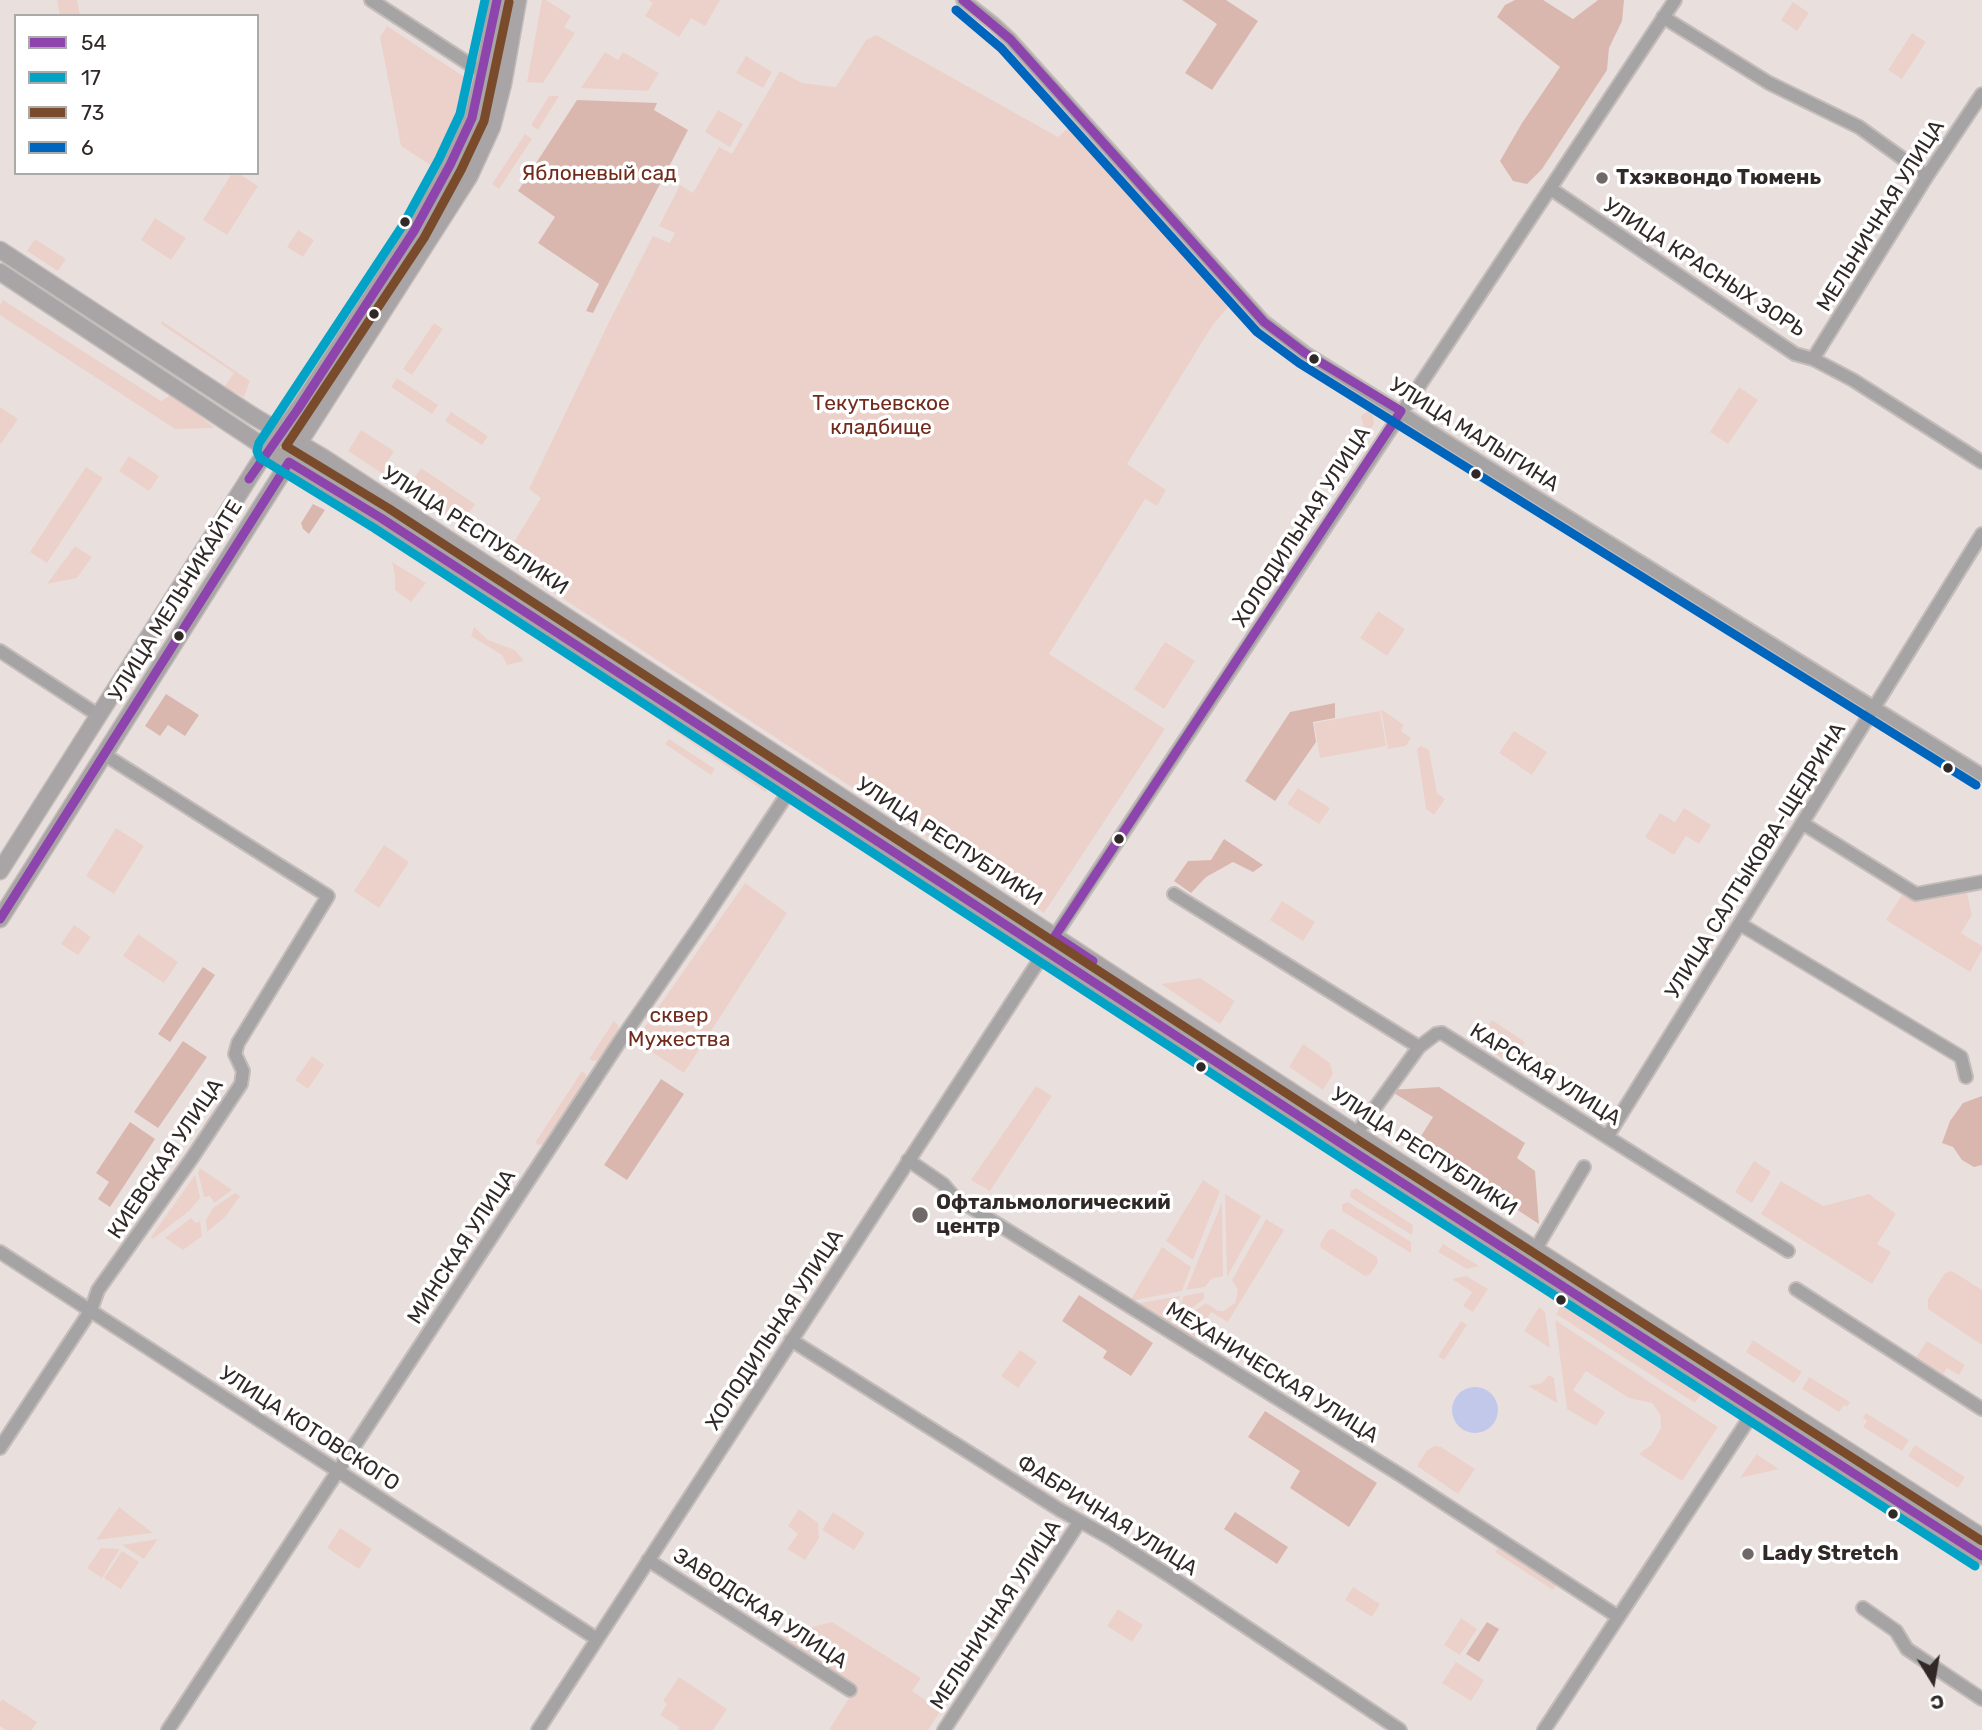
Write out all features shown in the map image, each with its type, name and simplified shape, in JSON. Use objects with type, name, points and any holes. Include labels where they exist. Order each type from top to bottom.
[{"type":"main road","name":"УЛИЦА МЕЛЬНИКАЙТЕ","points":[[0,871],[269,450],[414,230],[472,118],[497,0]]},
{"type":"main road","name":"УЛИЦА МЕЛЬНИКАЙТЕ","points":[[0,919],[469,177],[492,127],[503,84],[518,0]]},
{"type":"main road","name":"УЛИЦА РЕСПУБЛИКИ","points":[[0,250],[1535,1250],[1982,1556]]},
{"type":"main road","name":"УЛИЦА РЕСПУБЛИКИ","points":[[0,272],[269,450],[381,518],[1045,951],[1759,1403],[1982,1537]]},
{"type":"street","points":[[371,0],[483,73]]},
{"type":"street","name":"УЛИЦА МАЛЫГИНА","points":[[962,0],[994,24],[1027,59],[1264,322],[1305,353],[1982,775]]},
{"type":"street","name":"ХОЛОДИЛЬНАЯ УЛИЦА","points":[[538,1730],[1045,951],[1675,0]]},
{"type":"street","points":[[1663,18],[1769,83],[1859,127],[1927,176]]},
{"type":"street","name":"МЕЛЬНИЧНАЯ УЛИЦА","points":[[1813,359],[1927,176],[1982,94]]},
{"type":"street","name":"УЛИЦА КРАСНЫХ ЗОРЬ","points":[[1551,189],[1795,354],[1813,359],[1853,380],[1982,462]]},
{"type":"street","name":"УЛИЦА САЛТЫКОВА-ЩЕДРИНА","points":[[1607,1137],[1982,534]]},
{"type":"street","points":[[0,651],[98,715]]},
{"type":"street","name":"КИЕВСКАЯ УЛИЦА","points":[[0,1448],[91,1310],[98,1290],[241,1084],[243,1071],[235,1054],[238,1043],[328,896],[105,755]]},
{"type":"street","name":"МИНСКАЯ УЛИЦА","points":[[168,1730],[631,1025],[792,787]]},
{"type":"street","points":[[1802,823],[1916,894],[1982,882]]},
{"type":"street","points":[[1174,894],[1419,1046],[1356,1134]]},
{"type":"street","points":[[1740,924],[1961,1057],[1966,1077]]},
{"type":"street","name":"КАРСКАЯ УЛИЦА","points":[[1419,1046],[1442,1033],[1788,1251]]},
{"type":"street","name":"МЕХАНИЧЕСКАЯ УЛИЦА","points":[[908,1160],[943,1184],[954,1197],[1402,1476],[1617,1616]]},
{"type":"street","points":[[1535,1250],[1584,1167]]},
{"type":"street","name":"УЛИЦА КОТОВСКОГО","points":[[0,1252],[597,1639]]},
{"type":"street","points":[[1796,1289],[1982,1409]]},
{"type":"street","name":"ФАБРИЧНАЯ УЛИЦА","points":[[791,1340],[1173,1578],[1400,1730]]},
{"type":"street","points":[[1544,1730],[1759,1403]]},
{"type":"street","name":"МЕЛЬНИЧНАЯ УЛИЦА","points":[[944,1730],[1080,1521]]},
{"type":"street","name":"ЗАВОДСКАЯ УЛИЦА","points":[[648,1560],[850,1690]]},
{"type":"street","points":[[1863,1608],[1896,1631],[1907,1649],[1982,1699]]},
{"type":"green space","points":[[57,0],[77,0],[80,14],[60,14]]},
{"type":"green space","points":[[542,0],[571,16],[564,27],[575,33],[543,83],[527,82]]},
{"type":"green space","points":[[648,0],[720,0],[705,26],[691,18],[679,37],[645,16],[653,3]]},
{"type":"green space","points":[[1182,0],[1226,0],[1258,21],[1212,90],[1185,73],[1217,24]]},
{"type":"green space","points":[[1515,0],[1543,0],[1573,19],[1598,0],[1624,0],[1622,21],[1609,48],[1607,70],[1542,169],[1527,184],[1513,181],[1500,161],[1560,67],[1497,17],[1505,5]]},
{"type":"green space","points":[[1793,2],[1809,13],[1797,31],[1781,20]]},
{"type":"green space","points":[[387,26],[466,78],[458,111],[432,166],[401,146],[380,37]]},
{"type":"green space","points":[[1912,33],[1926,42],[1902,79],[1888,70]]},
{"type":"green space","name":"Текутьевское кладбище","points":[[876,35],[1058,137],[1068,128],[1228,307],[1212,326],[1127,464],[1166,490],[1157,506],[1145,499],[1049,654],[1165,729],[1044,913],[498,556],[504,547],[509,550],[541,498],[529,489],[653,236],[670,243],[675,233],[659,226],[680,185],[693,193],[719,147],[732,154],[780,71],[802,83],[836,87],[866,40]]},
{"type":"green space","points":[[605,52],[618,60],[623,52],[659,73],[648,91],[581,88]]},
{"type":"green space","points":[[746,56],[772,72],[763,88],[736,73]]},
{"type":"green space","points":[[549,96],[559,96],[538,130],[531,125]]},
{"type":"green space","name":"Яблоневый сад","points":[[577,100],[657,103],[654,110],[688,130],[593,313],[586,311],[599,284],[538,243],[555,217],[518,191]]},
{"type":"green space","points":[[718,110],[743,124],[730,147],[705,132]]},
{"type":"green space","points":[[525,134],[532,139],[499,189],[492,184]]},
{"type":"green space","points":[[231,175],[241,175],[258,186],[227,235],[203,220]]},
{"type":"green space","points":[[155,218],[186,238],[171,260],[141,240]]},
{"type":"green space","points":[[298,230],[314,240],[303,257],[287,247]]},
{"type":"green space","points":[[35,239],[66,259],[58,271],[27,251]]},
{"type":"green space","points":[[3,300],[161,401],[172,394],[215,428],[175,429],[0,315]]},
{"type":"green space","points":[[162,321],[250,381],[244,397],[224,387],[234,373],[161,324]]},
{"type":"green space","points":[[434,323],[443,329],[412,375],[403,369]]},
{"type":"green space","points":[[397,378],[438,405],[432,414],[391,387]]},
{"type":"green space","points":[[1739,387],[1758,400],[1728,444],[1710,432]]},
{"type":"green space","points":[[0,407],[18,419],[0,445]]},
{"type":"green space","points":[[1368,411],[1373,415],[1374,424],[1355,453],[1351,446],[1364,427],[1361,416]]},
{"type":"green space","points":[[451,412],[488,436],[482,445],[445,421]]},
{"type":"green space","points":[[361,430],[394,451],[384,467],[410,484],[421,468],[475,504],[461,525],[348,451]]},
{"type":"green space","points":[[129,456],[159,476],[149,491],[119,471]]},
{"type":"green space","points":[[86,467],[103,478],[47,563],[30,552]]},
{"type":"green space","points":[[313,504],[325,510],[309,534],[301,523]]},
{"type":"green space","points":[[75,546],[92,557],[77,578],[47,584]]},
{"type":"green space","points":[[392,562],[426,583],[411,602],[395,590]]},
{"type":"green space","points":[[1378,611],[1405,629],[1387,656],[1360,638]]},
{"type":"green space","points":[[474,627],[488,640],[515,650],[524,661],[507,665],[502,655],[471,636]]},
{"type":"green space","points":[[1165,642],[1195,661],[1164,709],[1134,689]]},
{"type":"green space","points":[[166,694],[199,715],[185,736],[168,725],[160,736],[145,726]]},
{"type":"green space","points":[[1335,703],[1335,718],[1313,722],[1316,742],[1275,801],[1245,781],[1290,712]]},
{"type":"green space","points":[[1381,709],[1404,725],[1401,731],[1411,738],[1406,746],[1388,749]]},
{"type":"green space","points":[[1380,711],[1386,746],[1320,758],[1314,723]]},
{"type":"green space","points":[[672,719],[708,743],[718,756],[765,786],[767,793],[661,722]]},
{"type":"green space","points":[[1514,731],[1547,752],[1532,775],[1499,753]]},
{"type":"green space","points":[[669,739],[715,769],[711,775],[665,744]]},
{"type":"green space","points":[[1421,746],[1429,750],[1437,793],[1445,799],[1434,815],[1426,809],[1417,749]]},
{"type":"green space","points":[[1298,788],[1330,808],[1319,824],[1287,804]]},
{"type":"green space","points":[[1684,808],[1711,825],[1699,844],[1686,836],[1674,855],[1645,837],[1660,813],[1675,822]]},
{"type":"green space","points":[[116,828],[144,846],[114,894],[86,876]]},
{"type":"green space","points":[[1224,839],[1263,865],[1253,872],[1233,862],[1206,877],[1191,893],[1174,881],[1188,861],[1211,860]]},
{"type":"green space","points":[[384,845],[409,862],[379,908],[354,891]]},
{"type":"green space","name":"сквер Мужества","points":[[745,883],[787,913],[684,1073],[635,1041]]},
{"type":"green space","points":[[1966,889],[1972,915],[1961,933],[1982,946],[1970,972],[1886,920],[1902,895],[1912,899]]},
{"type":"green space","points":[[1282,901],[1315,922],[1303,941],[1270,920]]},
{"type":"green space","points":[[74,925],[91,937],[78,955],[61,944]]},
{"type":"green space","points":[[138,934],[178,962],[164,983],[123,956]]},
{"type":"green space","points":[[203,967],[215,975],[170,1042],[158,1034]]},
{"type":"green space","points":[[1200,978],[1235,1001],[1220,1024],[1161,984]]},
{"type":"green space","points":[[1492,1020],[1525,1042],[1511,1064],[1477,1042]]},
{"type":"green space","points":[[614,1021],[618,1025],[618,1032],[599,1060],[589,1059]]},
{"type":"green space","points":[[183,1041],[207,1057],[158,1128],[134,1112]]},
{"type":"green space","points":[[1303,1044],[1330,1063],[1333,1074],[1323,1090],[1289,1067]]},
{"type":"green space","points":[[1525,1048],[1557,1069],[1546,1085],[1515,1065]]},
{"type":"green space","points":[[312,1056],[324,1065],[308,1089],[295,1080]]},
{"type":"green space","points":[[582,1071],[587,1082],[546,1144],[535,1143]]},
{"type":"green space","points":[[661,1079],[684,1094],[627,1180],[604,1165]]},
{"type":"green space","points":[[1036,1086],[1052,1096],[990,1191],[971,1180]]},
{"type":"green space","points":[[1439,1087],[1525,1143],[1517,1158],[1535,1171],[1539,1224],[1416,1144],[1433,1117],[1389,1090]]},
{"type":"green space","points":[[1982,1096],[1982,1165],[1974,1167],[1962,1160],[1953,1147],[1942,1143],[1950,1121],[1963,1103]]},
{"type":"green space","points":[[130,1122],[155,1139],[110,1207],[98,1199],[109,1182],[96,1173]]},
{"type":"green space","points":[[1754,1161],[1771,1172],[1752,1203],[1735,1192]]},
{"type":"green space","points":[[200,1168],[232,1190],[214,1203],[210,1196],[204,1197],[198,1172]]},
{"type":"green space","points":[[195,1175],[200,1198],[189,1211],[153,1239],[151,1237]]},
{"type":"green space","points":[[1203,1180],[1220,1191],[1193,1260],[1166,1241]]},
{"type":"green space","points":[[1781,1181],[1823,1206],[1869,1194],[1896,1214],[1877,1244],[1891,1252],[1872,1284],[1761,1214]]},
{"type":"green space","points":[[1356,1188],[1413,1225],[1412,1235],[1350,1197],[1351,1191]]},
{"type":"green space","points":[[235,1193],[240,1196],[226,1216],[207,1232],[206,1220],[213,1208]]},
{"type":"green space","points":[[1225,1194],[1261,1216],[1227,1277]]},
{"type":"green space","points":[[1222,1202],[1223,1276],[1211,1279],[1205,1287],[1186,1290]]},
{"type":"green space","points":[[1348,1202],[1411,1242],[1411,1253],[1342,1211],[1342,1204]]},
{"type":"green space","points":[[191,1218],[196,1223],[200,1221],[202,1236],[183,1250],[165,1238]]},
{"type":"green space","points":[[1266,1219],[1284,1230],[1228,1322],[1211,1312],[1194,1340],[1172,1326],[1206,1303],[1218,1311],[1224,1311],[1235,1303],[1238,1290],[1232,1280]]},
{"type":"green space","points":[[1333,1229],[1377,1257],[1378,1263],[1370,1274],[1365,1276],[1321,1248],[1320,1244],[1328,1230]]},
{"type":"green space","points":[[1443,1244],[1479,1266],[1467,1269],[1438,1252]]},
{"type":"green space","points":[[1162,1247],[1191,1267],[1182,1291],[1130,1301]]},
{"type":"green space","points":[[1952,1271],[1982,1290],[1982,1345],[1928,1309],[1928,1299],[1945,1273]]},
{"type":"green space","points":[[1466,1276],[1488,1289],[1473,1312],[1463,1306],[1472,1292],[1452,1279]]},
{"type":"green space","points":[[1204,1292],[1204,1299],[1174,1321],[1184,1296]]},
{"type":"green space","points":[[1079,1295],[1153,1343],[1131,1376],[1103,1358],[1107,1351],[1062,1321]]},
{"type":"green space","points":[[1180,1296],[1169,1324],[1135,1304]]},
{"type":"green space","points":[[1562,1304],[1702,1392],[1695,1403],[1556,1314]]},
{"type":"green space","points":[[1539,1307],[1545,1312],[1550,1348],[1524,1331]]},
{"type":"green space","points":[[1555,1320],[1718,1427],[1682,1481],[1639,1454],[1651,1445],[1661,1428],[1660,1414],[1652,1403],[1629,1398],[1586,1371],[1573,1390],[1605,1412],[1596,1426],[1567,1409]]},
{"type":"green space","points":[[1461,1321],[1467,1325],[1444,1360],[1438,1356]]},
{"type":"green space","points":[[1753,1340],[1802,1372],[1794,1383],[1746,1352]]},
{"type":"green space","points":[[1927,1341],[1965,1365],[1959,1375],[1947,1368],[1940,1379],[1913,1362]]},
{"type":"green space","points":[[1020,1350],[1037,1362],[1018,1388],[1001,1376]]},
{"type":"green space","points":[[1549,1375],[1554,1378],[1557,1403],[1528,1386],[1542,1383]]},
{"type":"green space","points":[[1809,1377],[1850,1402],[1847,1407],[1844,1405],[1839,1412],[1802,1389]]},
{"type":"green space","points":[[1265,1411],[1377,1483],[1349,1527],[1290,1488],[1300,1471],[1248,1437]]},
{"type":"green space","points":[[1866,1413],[1909,1440],[1902,1451],[1863,1427],[1867,1421],[1863,1418]]},
{"type":"green space","points":[[1915,1445],[1965,1477],[1958,1488],[1908,1456]]},
{"type":"green space","points":[[1435,1446],[1441,1447],[1475,1469],[1458,1494],[1417,1466],[1427,1450]]},
{"type":"green space","points":[[1756,1455],[1779,1469],[1740,1478]]},
{"type":"green space","points":[[119,1507],[153,1533],[96,1540]]},
{"type":"green space","points":[[799,1509],[818,1523],[819,1538],[805,1560],[787,1549],[798,1534],[788,1526]]},
{"type":"green space","points":[[833,1512],[865,1533],[854,1550],[822,1530]]},
{"type":"green space","points":[[1235,1512],[1288,1547],[1277,1564],[1224,1529]]},
{"type":"green space","points":[[340,1528],[372,1549],[359,1569],[327,1548]]},
{"type":"green space","points":[[158,1539],[144,1559],[122,1545]]},
{"type":"green space","points":[[101,1548],[120,1549],[102,1578],[87,1568]]},
{"type":"green space","points":[[1498,1548],[1556,1585],[1553,1590],[1495,1552]]},
{"type":"green space","points":[[122,1551],[139,1562],[121,1589],[104,1578]]},
{"type":"green space","points":[[1353,1587],[1380,1604],[1372,1617],[1345,1600]]},
{"type":"green space","points":[[1118,1609],[1143,1625],[1132,1642],[1107,1626]]},
{"type":"green space","points":[[1461,1618],[1477,1629],[1460,1655],[1444,1645]]},
{"type":"green space","points":[[832,1622],[921,1678],[912,1691],[941,1710],[928,1730],[829,1730],[854,1690],[772,1637]]},
{"type":"green space","points":[[1487,1622],[1499,1629],[1479,1662],[1466,1654]]},
{"type":"green space","points":[[1456,1662],[1484,1680],[1471,1701],[1442,1683]]},
{"type":"green space","points":[[679,1677],[727,1709],[713,1730],[678,1730],[679,1727],[660,1715],[667,1704],[663,1701]]},
{"type":"green space","points":[[2,1699],[37,1722],[32,1730],[6,1730],[0,1726]]},
{"type":"water","points":[[1475,1387],[1491,1394],[1498,1410],[1491,1426],[1475,1433],[1459,1426],[1452,1410],[1459,1394]]},
{"type":"transit line","name":"17","points":[[485,0],[460,114],[439,159],[403,225],[259,443],[257,451],[260,458],[374,528],[1355,1167],[1975,1566]]},
{"type":"transit line","name":"54","points":[[249,479],[414,231],[450,165],[472,118],[497,0]]},
{"type":"transit line","name":"54","points":[[963,0],[1010,39],[1264,322],[1305,353],[1401,411],[1055,936],[1093,961]]},
{"type":"transit line","name":"73","points":[[509,2],[484,121],[461,170],[424,238],[286,446],[388,508],[1369,1147],[1982,1541]]},
{"type":"transit line","name":"6","points":[[956,10],[1001,48],[1257,332],[1299,363],[1976,785]]},
{"type":"transit line","name":"54","points":[[0,919],[289,462],[381,518],[1362,1157],[1982,1556]]},
{"type":"place","name":"Тхэквондо Тюмень","points":[[1602,178]]},
{"type":"place","name":"Офтальмологический центр","points":[[920,1215]]},
{"type":"place","name":"Lady Stretch","points":[[1748,1554]]}]
